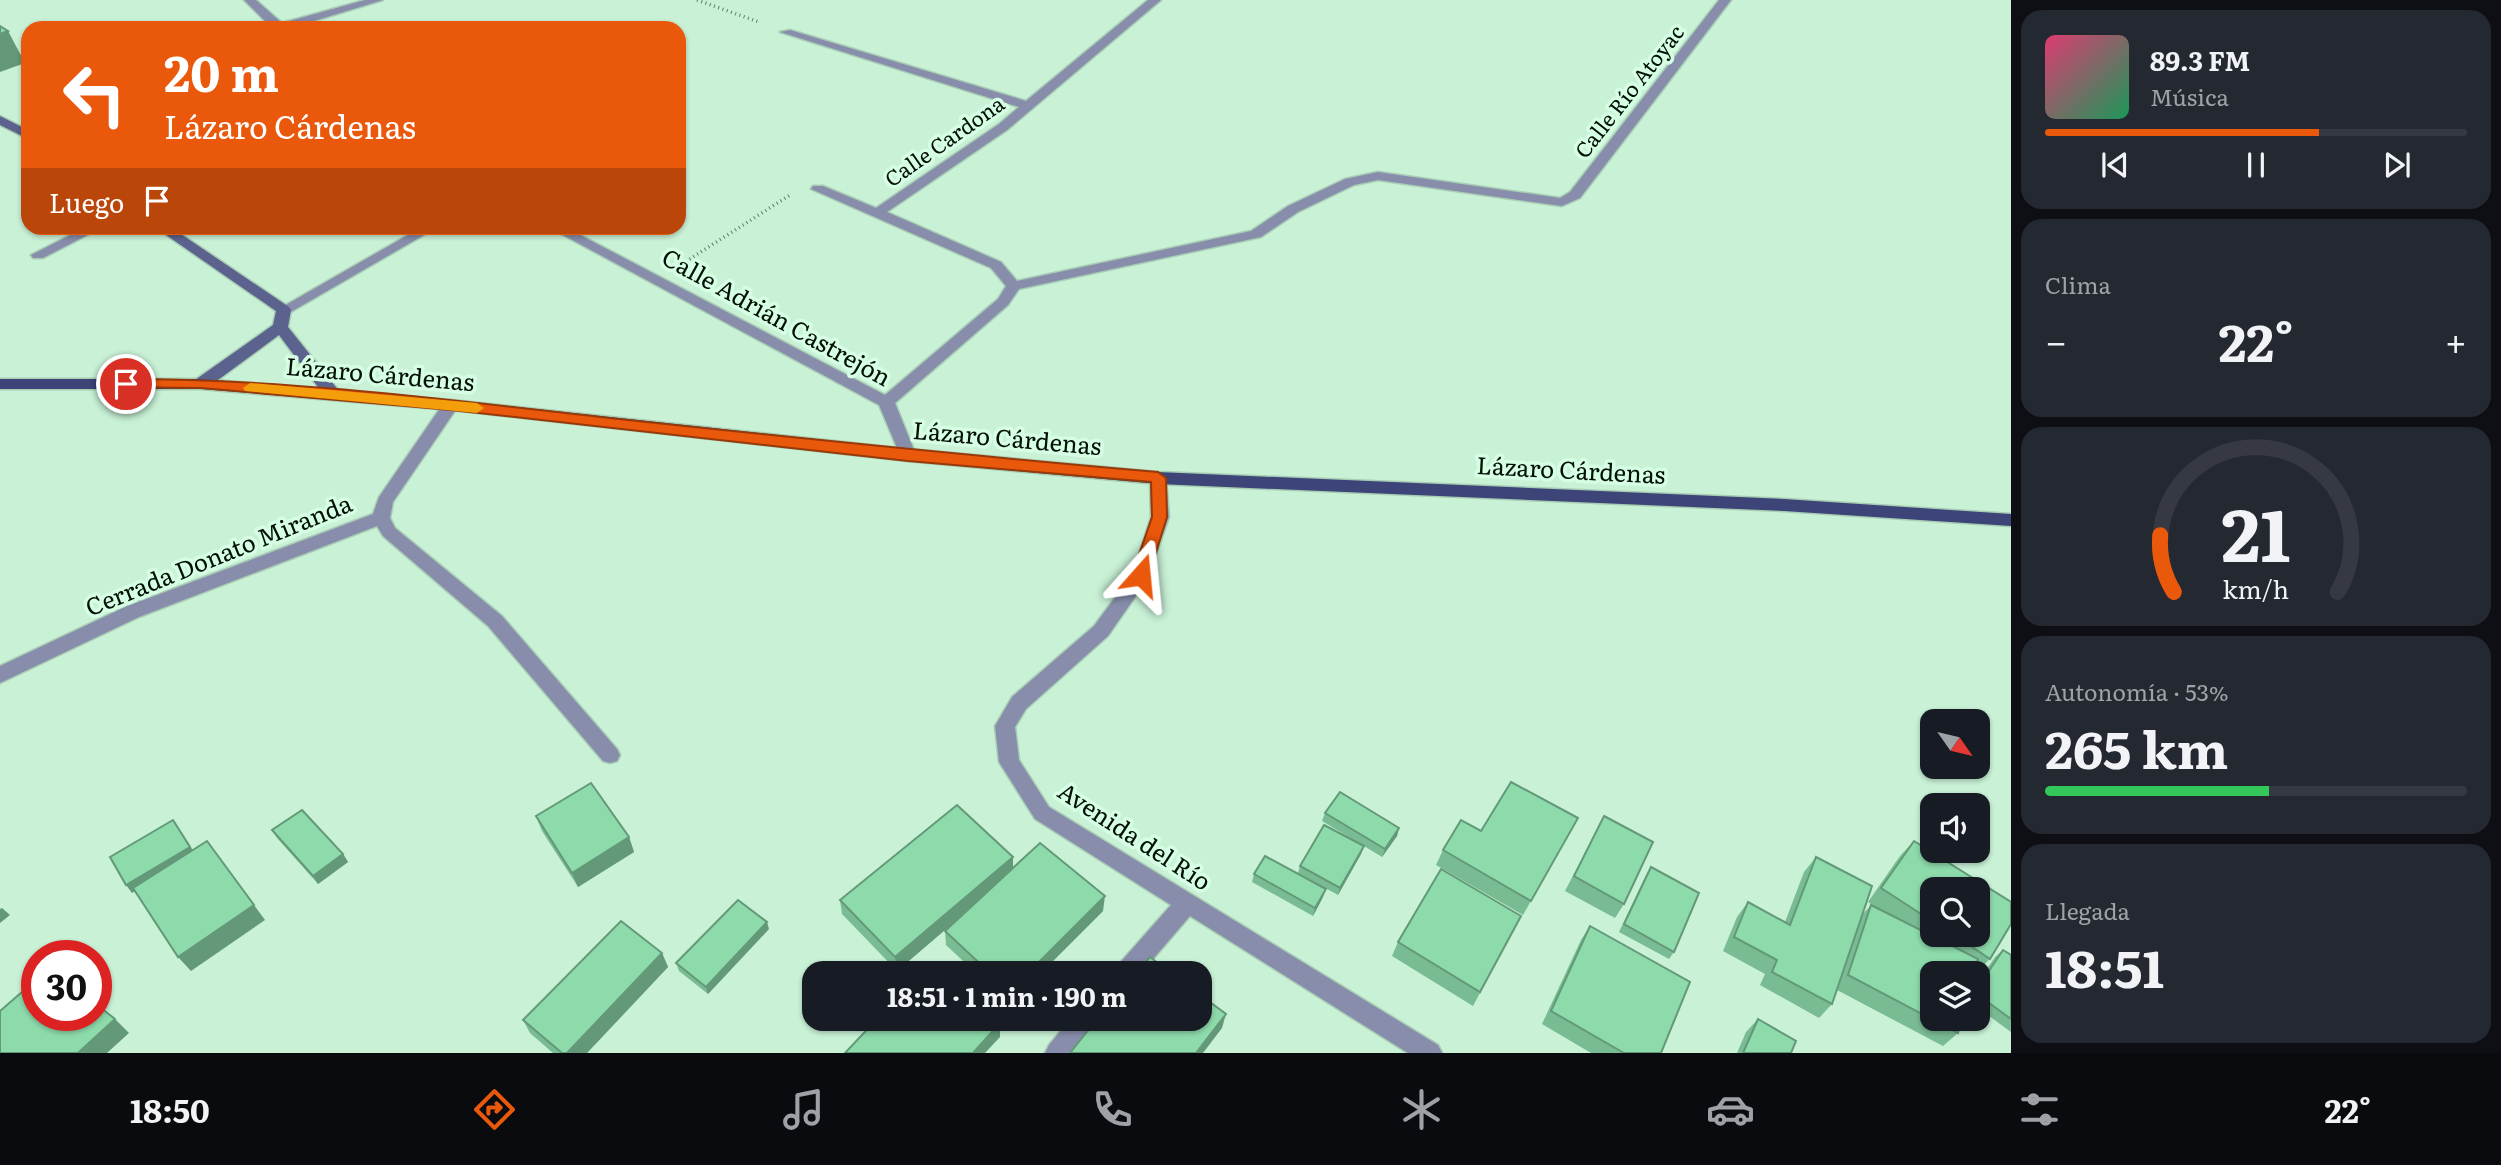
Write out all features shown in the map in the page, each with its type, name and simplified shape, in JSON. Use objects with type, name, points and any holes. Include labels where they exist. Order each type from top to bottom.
[{"type":"main road","points":[[0,120],[21,129]]},
{"type":"main road","points":[[173,235],[284,310],[280,327],[201,384]]},
{"type":"main road","points":[[280,327],[333,395]]},
{"type":"main road","name":"Lázaro Cárdenas","points":[[0,384],[201,384],[451,405],[908,455],[1158,478],[1784,505],[2011,520]]},
{"type":"street","points":[[250,0],[272,21]]},
{"type":"street","points":[[304,21],[377,0]]},
{"type":"street","name":"Calle Cardona","points":[[877,212],[1003,127],[1155,0]]},
{"type":"street","name":"Calle Río Atoyac","points":[[1014,286],[1256,234],[1293,209],[1350,182],[1378,176],[1562,202],[1576,195],[1725,0]]},
{"type":"street","points":[[786,32],[1028,106]]},
{"type":"street","points":[[818,188],[877,212]]},
{"type":"street","name":"Calle Cardona","points":[[877,212],[996,265],[1014,286]]},
{"type":"street","points":[[37,255],[79,235]]},
{"type":"street","points":[[284,310],[417,235]]},
{"type":"street","name":"Calle Adrián Castrejón","points":[[571,235],[887,402],[908,455]]},
{"type":"street","points":[[887,402],[1003,302],[1014,286]]},
{"type":"street","points":[[451,405],[385,501],[381,518],[389,532],[495,621],[610,755]]},
{"type":"street","name":"Avenida del Río","points":[[1158,478],[1160,517],[1141,575],[1101,631],[1019,703],[1005,726],[1009,762],[1042,813],[1430,1053]]},
{"type":"street","name":"Cerrada Donato Miranda","points":[[0,675],[132,612],[381,518]]},
{"type":"street","points":[[1136,961],[1187,903]]},
{"type":"street","points":[[1056,1053],[1075,1031]]},
{"type":"path","points":[[697,0],[786,32]]},
{"type":"path","points":[[658,279],[805,185],[818,188]]},
{"type":"building","points":[[0,26],[8,31],[0,34]]},
{"type":"building","points":[[1511,782],[1578,818],[1531,901],[1443,850],[1461,820],[1481,831]]},
{"type":"building","points":[[591,783],[629,837],[572,873],[536,816]]},
{"type":"building","points":[[1340,792],[1399,828],[1385,849],[1325,813]]},
{"type":"building","points":[[957,805],[1013,857],[895,957],[840,900]]},
{"type":"building","points":[[302,810],[343,854],[313,876],[272,830]]},
{"type":"building","points":[[1604,816],[1653,842],[1624,904],[1574,876]]},
{"type":"building","points":[[173,820],[190,847],[126,885],[110,857]]},
{"type":"building","points":[[1324,825],[1364,846],[1340,888],[1300,866]]},
{"type":"building","points":[[207,841],[254,905],[178,957],[133,888]]},
{"type":"building","points":[[1914,841],[1920,845],[1920,863],[1949,863],[1971,877],[1920,877],[1920,913],[1881,888]]},
{"type":"building","points":[[1040,843],[1105,896],[1040,961],[977,961],[945,931]]},
{"type":"building","points":[[1265,856],[1326,889],[1315,908],[1254,874]]},
{"type":"building","points":[[1816,857],[1872,886],[1832,1004],[1772,972],[1777,960],[1734,937],[1748,902],[1790,925]]},
{"type":"building","points":[[1651,867],[1699,893],[1674,952],[1624,924]]},
{"type":"building","points":[[1441,869],[1521,916],[1480,992],[1398,942]]},
{"type":"building","points":[[1990,889],[2011,902],[2011,924],[1990,959],[1972,947],[1990,947]]},
{"type":"building","points":[[738,900],[767,922],[706,987],[676,963]]},
{"type":"building","points":[[1871,905],[1920,930],[1920,947],[1954,947],[1978,959],[1920,961],[1920,1013],[1848,975]]},
{"type":"building","points":[[621,921],[662,953],[567,1053],[562,1053],[523,1020]]},
{"type":"building","points":[[1590,926],[1690,982],[1661,1053],[1624,1053],[1551,1011]]},
{"type":"building","points":[[2003,950],[2011,955],[2011,1019],[1990,1004],[1990,969]]},
{"type":"building","points":[[21,993],[21,1031],[102,1031],[78,1053],[0,1053],[0,1011]]},
{"type":"building","points":[[1212,1004],[1226,1014],[1196,1053],[1070,1053],[1088,1031],[1212,1031]]},
{"type":"building","points":[[1758,1019],[1796,1041],[1791,1053],[1743,1053]]},
{"type":"building","points":[[866,1031],[993,1031],[973,1053],[845,1053]]},
{"type":"slow traffic","points":[[250,388],[477,408]]},
{"type":"route","points":[[126,384],[201,384],[451,405],[908,455],[1158,478],[1160,517],[1141,575]]}]
